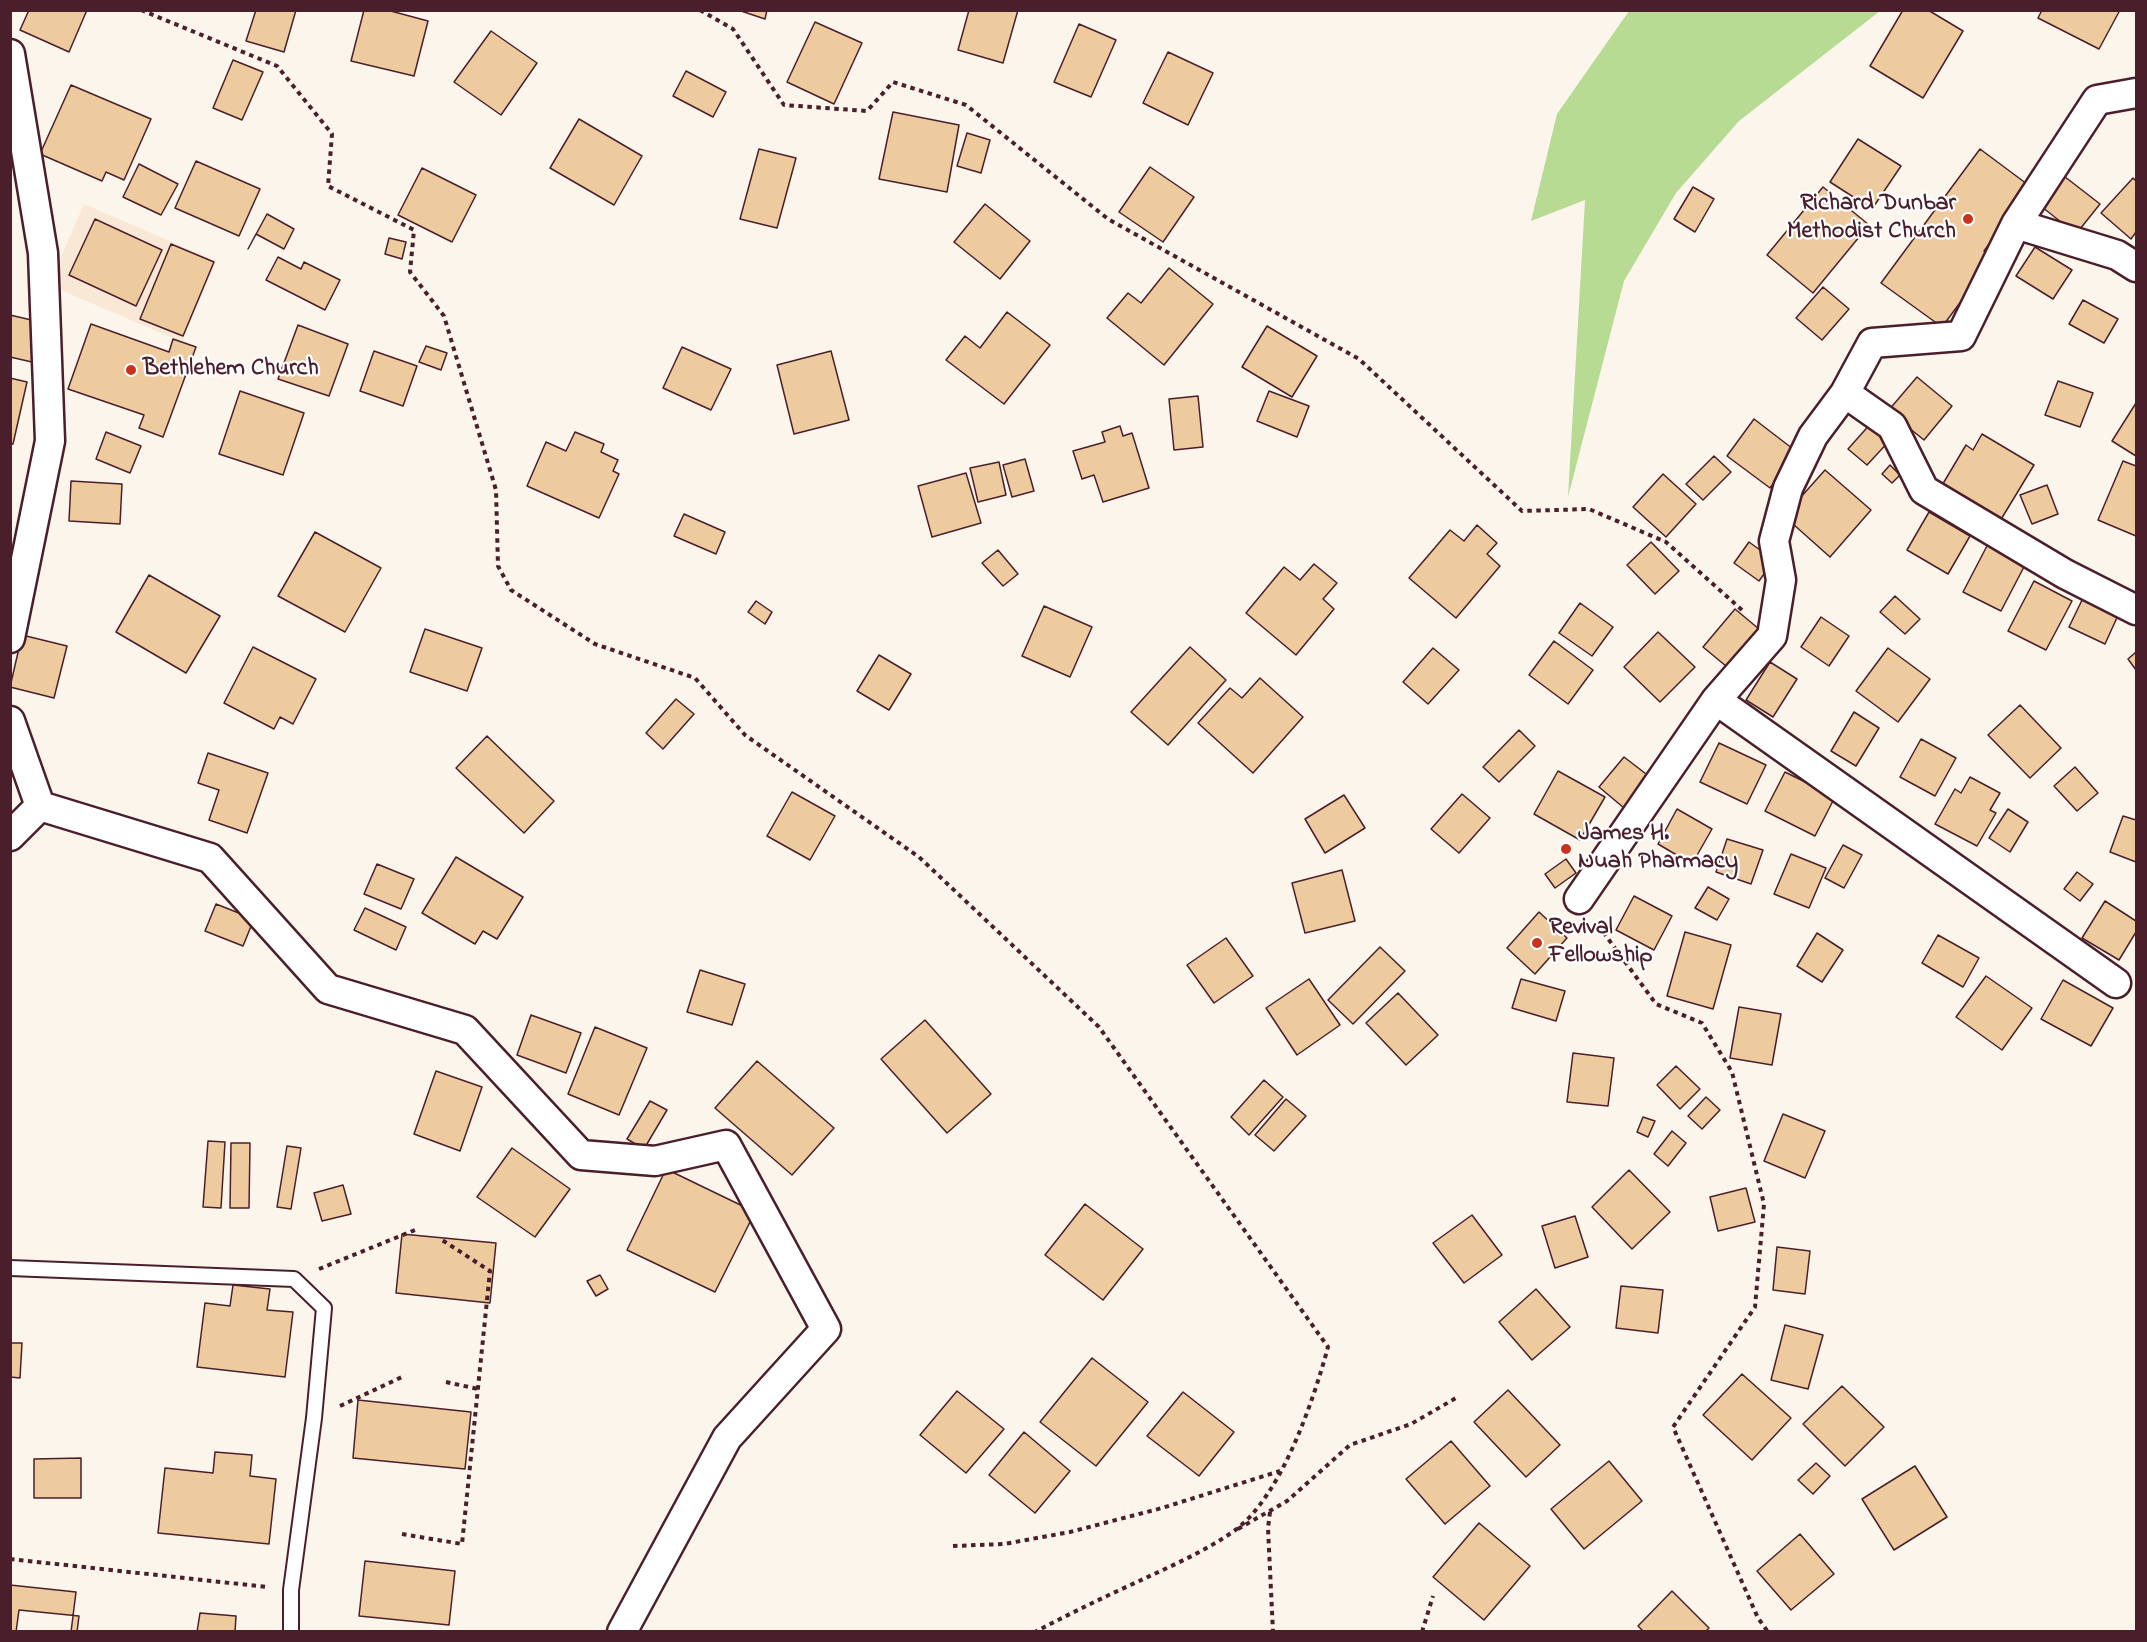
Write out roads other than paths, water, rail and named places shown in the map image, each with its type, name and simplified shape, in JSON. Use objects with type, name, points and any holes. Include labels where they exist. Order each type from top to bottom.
[{"type":"street","points":[[10,54],[43,253],[50,441],[10,638]]},
{"type":"street","points":[[1579,899],[1716,700],[1772,636],[1781,580],[1774,541],[1788,488],[1813,435],[1845,393],[1872,343],[1961,336],[2016,224],[2097,100],[2136,93]]},
{"type":"street","points":[[2016,224],[2117,255],[2136,267]]},
{"type":"street","points":[[1845,393],[1892,426],[1924,490],[2065,574],[2136,610]]},
{"type":"street","points":[[1716,700],[2116,983]]},
{"type":"street","points":[[10,721],[40,806]]},
{"type":"street","points":[[10,837],[40,806]]},
{"type":"street","points":[[40,806],[210,858],[328,989],[465,1030],[580,1155],[655,1161],[726,1145],[826,1329],[727,1438],[622,1632]]},
{"type":"lane","points":[[10,1268],[294,1280],[324,1308],[314,1418],[291,1590],[291,1632]]},
{"type":"place","name":"Richard Dunbar Methodist Church","points":[[1968,219]]},
{"type":"place","name":"Bethlehem Church","points":[[131,370]]},
{"type":"place","name":"James H. Nuah Pharmacy","points":[[1566,849]]},
{"type":"place","name":"Revival Fellowship","points":[[1537,943]]}]
